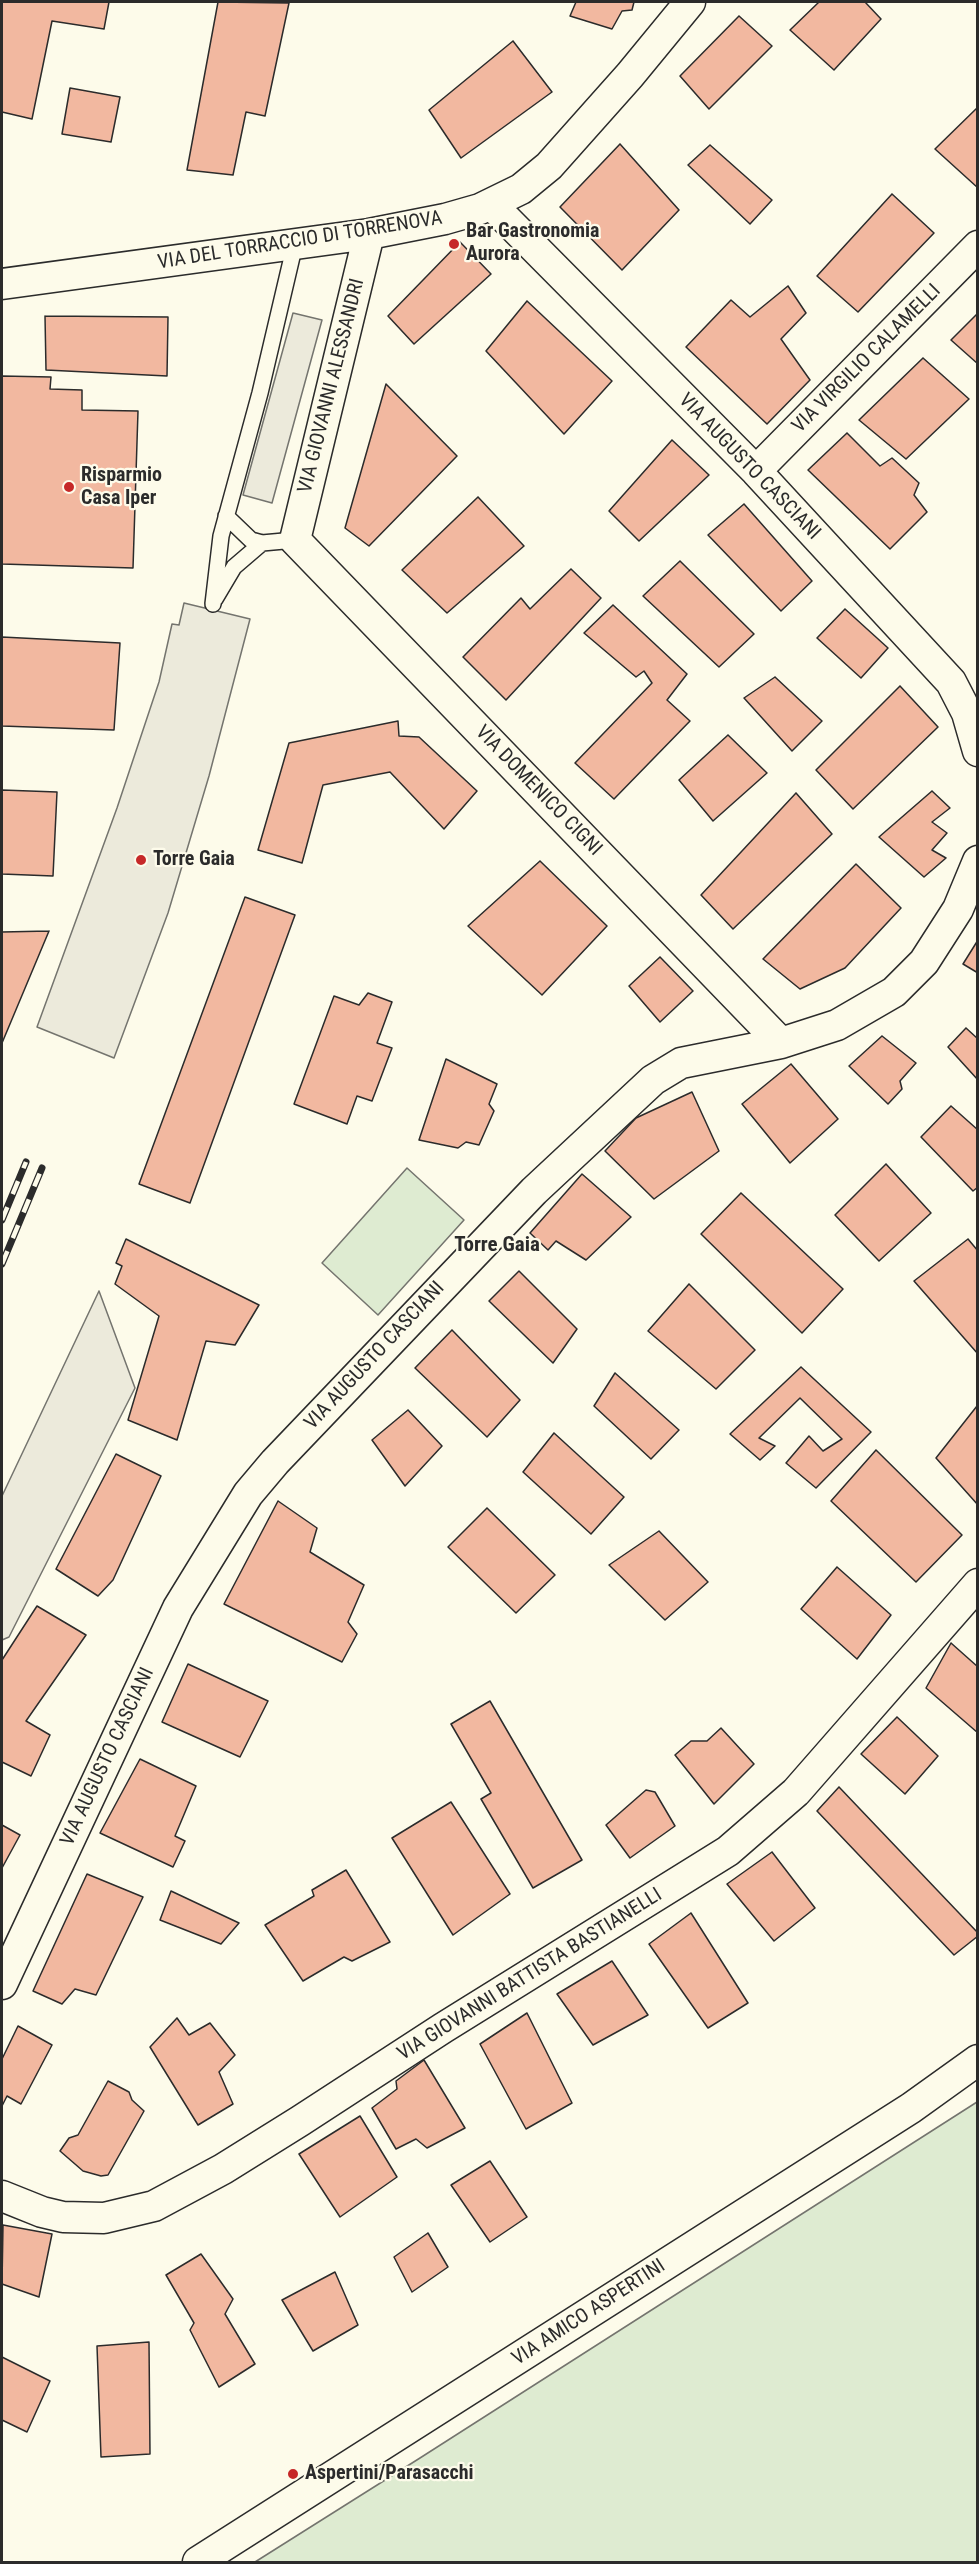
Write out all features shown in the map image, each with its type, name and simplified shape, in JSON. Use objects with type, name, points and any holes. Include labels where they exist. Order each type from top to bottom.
[{"type":"street","name":"VIA DEL TORRACCIO DI TORRENOVA","points":[[2,284],[369,234],[445,219],[491,204],[521,189],[549,166],[630,75],[690,2]]},
{"type":"street","name":"VIA AUGUSTO CASCIANI","points":[[491,204],[756,471],[951,682],[967,713],[978,751]]},
{"type":"street","name":"VIA GIOVANNI ALESSANDRI","points":[[295,540],[369,234]]},
{"type":"street","name":"VIA VIRGILIO CALAMELLI","points":[[756,471],[978,246]]},
{"type":"street","name":"VIA DOMENICO CIGNI","points":[[295,540],[782,1043]]},
{"type":"street","name":"VIA AUGUSTO CASCIANI","points":[[2,1984],[178,1608],[248,1494],[427,1301],[526,1199],[653,1080],[681,1063],[782,1043],[837,1025],[894,992],[924,962],[958,909],[978,861]]},
{"type":"street","name":"VIA GIOVANNI BATTISTA BASTIANELLI","points":[[2,2196],[42,2212],[63,2217],[104,2218],[154,2206],[223,2169],[271,2139],[443,2028],[728,1851],[796,1792],[978,1584]]},
{"type":"street","name":"VIA AMICO ASPERTINI","points":[[198,2562],[911,2108],[978,2060]]},
{"type":"lane","points":[[262,543],[234,567],[213,604],[217,553],[260,393],[295,244]]},
{"type":"lane","points":[[226,516],[245,536],[262,543],[295,540]]},
{"type":"green space","points":[[407,1168],[464,1220],[378,1315],[322,1263]]},
{"type":"green space","points":[[977,2102],[977,2562],[255,2562],[420,2458]]},
{"type":"shaded area","points":[[293,313],[322,320],[272,503],[243,495]]},
{"type":"shaded area","name":"Torre Gaia","points":[[184,603],[250,619],[209,776],[168,913],[114,1058],[37,1027],[117,808],[159,682],[172,624],[179,625]]},
{"type":"shaded area","points":[[99,1291],[135,1388],[9,1637],[2,1640],[2,1496]]},
{"type":"building","points":[[2,2],[109,2],[104,29],[52,21],[32,119],[2,112]]},
{"type":"building","points":[[218,2],[289,3],[265,116],[246,112],[233,175],[187,170]]},
{"type":"building","points":[[576,2],[634,2],[632,10],[622,11],[612,29],[570,16]]},
{"type":"building","points":[[819,2],[865,2],[881,19],[834,70],[790,30]]},
{"type":"building","points":[[739,16],[772,46],[709,109],[680,76]]},
{"type":"building","points":[[513,41],[552,92],[461,158],[429,110]]},
{"type":"building","points":[[70,88],[120,97],[111,142],[62,134]]},
{"type":"building","points":[[978,107],[978,188],[935,149]]},
{"type":"building","points":[[620,144],[679,210],[622,270],[560,207]]},
{"type":"building","points":[[710,145],[772,200],[750,224],[688,165]]},
{"type":"building","points":[[892,194],[934,233],[858,312],[817,276]]},
{"type":"building","points":[[460,242],[491,274],[414,344],[388,316]]},
{"type":"building","points":[[788,286],[806,313],[781,339],[810,380],[767,424],[686,347],[731,300],[750,317]]},
{"type":"building","points":[[527,301],[612,381],[564,434],[486,351]]},
{"type":"building","points":[[978,313],[978,364],[951,340]]},
{"type":"building","points":[[45,316],[168,317],[167,376],[46,370]]},
{"type":"building","points":[[923,358],[969,399],[906,459],[859,420]]},
{"type":"building","name":"Risparmio Casa Iper","points":[[2,376],[51,377],[50,389],[82,390],[82,410],[138,411],[133,568],[2,564]]},
{"type":"building","points":[[386,384],[457,456],[369,546],[345,528]]},
{"type":"building","points":[[847,433],[880,466],[892,458],[919,483],[914,495],[927,512],[890,549],[808,470]]},
{"type":"building","points":[[672,440],[709,475],[639,541],[609,511]]},
{"type":"building","points":[[478,497],[524,546],[447,613],[402,570]]},
{"type":"building","points":[[744,504],[812,581],[781,611],[708,535]]},
{"type":"building","points":[[680,561],[754,634],[719,667],[643,596]]},
{"type":"building","points":[[571,569],[601,598],[506,700],[463,657],[521,598],[530,609]]},
{"type":"building","points":[[613,605],[687,674],[667,700],[690,721],[614,799],[575,763],[652,683],[644,671],[636,677],[584,633]]},
{"type":"building","points":[[845,609],[888,648],[861,678],[817,638]]},
{"type":"building","points":[[2,637],[120,643],[114,730],[2,726]]},
{"type":"building","points":[[775,677],[822,721],[792,751],[744,698]]},
{"type":"building","points":[[900,686],[938,727],[853,809],[816,770]]},
{"type":"building","points":[[398,721],[399,736],[419,737],[477,791],[444,829],[390,772],[323,785],[302,863],[258,850],[289,743]]},
{"type":"building","points":[[728,735],[767,773],[713,821],[679,780]]},
{"type":"building","points":[[2,790],[57,792],[53,876],[2,874]]},
{"type":"building","points":[[932,791],[950,808],[932,822],[947,833],[932,850],[946,858],[924,877],[879,837]]},
{"type":"building","points":[[796,793],[832,834],[733,929],[701,895]]},
{"type":"building","points":[[540,861],[607,926],[542,995],[468,926]]},
{"type":"building","points":[[856,864],[901,908],[845,968],[800,989],[763,959]]},
{"type":"building","points":[[245,897],[295,915],[190,1203],[139,1184]]},
{"type":"building","points":[[49,931],[2,1043],[2,932]]},
{"type":"building","points":[[978,940],[978,973],[963,964]]},
{"type":"building","points":[[660,957],[693,991],[660,1022],[629,986]]},
{"type":"building","points":[[368,993],[392,1002],[377,1043],[392,1048],[372,1101],[357,1096],[347,1124],[294,1104],[334,996],[359,1005]]},
{"type":"building","points":[[966,1028],[978,1039],[978,1080],[948,1047]]},
{"type":"building","points":[[882,1036],[916,1063],[900,1081],[902,1089],[888,1104],[849,1066]]},
{"type":"building","points":[[446,1059],[497,1084],[489,1104],[494,1111],[479,1145],[466,1142],[458,1148],[419,1140]]},
{"type":"building","points":[[791,1064],[838,1119],[790,1163],[742,1104]]},
{"type":"building","points":[[692,1092],[719,1151],[654,1199],[605,1151],[636,1118]]},
{"type":"building","points":[[951,1106],[978,1130],[978,1187],[973,1191],[921,1137]]},
{"type":"building","points":[[886,1164],[931,1213],[879,1261],[835,1215]]},
{"type":"building","points":[[582,1174],[631,1217],[586,1260],[556,1241],[548,1250],[530,1233]]},
{"type":"building","points":[[741,1193],[843,1289],[802,1333],[701,1234]]},
{"type":"building","points":[[126,1239],[259,1305],[235,1345],[206,1341],[177,1440],[128,1420],[159,1316],[115,1284],[122,1266],[116,1263]]},
{"type":"building","points":[[968,1239],[978,1251],[978,1354],[914,1281]]},
{"type":"building","points":[[519,1271],[577,1329],[553,1363],[489,1301]]},
{"type":"building","points":[[689,1284],[755,1350],[716,1389],[648,1331]]},
{"type":"building","points":[[452,1330],[520,1400],[487,1437],[415,1368]]},
{"type":"building","points":[[801,1367],[871,1432],[816,1488],[786,1463],[809,1436],[823,1451],[842,1439],[800,1398],[759,1438],[775,1446],[760,1460],[730,1434]]},
{"type":"building","points":[[615,1373],[679,1430],[651,1459],[594,1406]]},
{"type":"building","points":[[978,1407],[978,1505],[936,1458]]},
{"type":"building","points":[[408,1410],[442,1446],[405,1486],[372,1440]]},
{"type":"building","points":[[554,1433],[624,1497],[591,1534],[523,1472]]},
{"type":"building","points":[[876,1450],[962,1535],[916,1582],[831,1501]]},
{"type":"building","points":[[116,1454],[161,1476],[113,1580],[98,1596],[56,1569]]},
{"type":"building","points":[[278,1501],[317,1528],[310,1552],[364,1585],[348,1622],[357,1634],[342,1662],[224,1604]]},
{"type":"building","points":[[487,1508],[555,1575],[516,1613],[448,1547]]},
{"type":"building","points":[[659,1531],[708,1582],[665,1620],[609,1565]]},
{"type":"building","points":[[837,1567],[891,1615],[857,1659],[801,1609]]},
{"type":"building","points":[[37,1606],[86,1635],[26,1721],[50,1735],[31,1776],[2,1762],[2,1660]]},
{"type":"building","points":[[951,1643],[978,1667],[978,1733],[926,1688]]},
{"type":"building","points":[[188,1664],[268,1701],[240,1757],[162,1722]]},
{"type":"building","points":[[490,1701],[582,1860],[533,1888],[481,1799],[491,1793],[451,1724]]},
{"type":"building","points":[[897,1717],[938,1756],[905,1794],[861,1754]]},
{"type":"building","points":[[721,1728],[754,1764],[714,1804],[675,1755],[691,1741],[707,1741]]},
{"type":"building","points":[[140,1759],[196,1786],[175,1836],[185,1841],[173,1867],[100,1833]]},
{"type":"building","points":[[839,1787],[978,1933],[978,1936],[954,1955],[817,1811]]},
{"type":"building","points":[[646,1790],[655,1792],[675,1826],[630,1858],[606,1825]]},
{"type":"building","points":[[451,1802],[510,1894],[453,1935],[392,1838]]},
{"type":"building","points":[[2,1825],[20,1835],[2,1868]]},
{"type":"building","points":[[772,1852],[815,1908],[774,1941],[727,1884]]},
{"type":"building","points":[[346,1870],[390,1942],[352,1961],[344,1957],[303,1981],[265,1925],[314,1896],[312,1890]]},
{"type":"building","points":[[87,1874],[143,1897],[96,1995],[75,1989],[62,2004],[33,1991]]},
{"type":"building","points":[[171,1891],[239,1923],[221,1944],[160,1920]]},
{"type":"building","points":[[691,1913],[748,2003],[708,2028],[649,1944]]},
{"type":"building","points":[[612,1961],[648,2015],[593,2045],[557,1994]]},
{"type":"building","points":[[527,2013],[572,2103],[526,2129],[480,2044]]},
{"type":"building","points":[[177,2018],[189,2035],[210,2023],[235,2055],[219,2072],[233,2104],[198,2125],[150,2047]]},
{"type":"building","points":[[18,2026],[52,2045],[21,2104],[7,2096],[2,2106],[2,2059]]},
{"type":"building","points":[[424,2060],[465,2128],[427,2148],[416,2139],[396,2149],[372,2108],[397,2089],[396,2081]]},
{"type":"building","points":[[108,2081],[129,2092],[132,2100],[144,2111],[108,2175],[101,2176],[83,2171],[60,2151],[69,2138],[78,2135]]},
{"type":"building","points":[[360,2116],[397,2177],[340,2217],[299,2154]]},
{"type":"building","points":[[490,2161],[527,2217],[490,2242],[451,2185]]},
{"type":"building","points":[[3,2225],[52,2234],[39,2297],[2,2284]]},
{"type":"building","points":[[428,2233],[448,2267],[412,2292],[394,2257]]},
{"type":"building","points":[[201,2254],[233,2299],[225,2314],[255,2364],[219,2387],[190,2330],[194,2323],[166,2275]]},
{"type":"building","points":[[335,2272],[358,2325],[313,2351],[282,2300]]},
{"type":"building","points":[[149,2342],[150,2454],[101,2457],[97,2346]]},
{"type":"building","points":[[2,2357],[50,2381],[27,2432],[2,2420]]},
{"type":"railway","points":[[2,1220],[26,1162]]},
{"type":"railway","points":[[2,1264],[42,1168]]},
{"type":"place","name":"Bar Gastronomia Aurora","points":[[454,244]]},
{"type":"place","name":"Risparmio Casa Iper","points":[[69,487]]},
{"type":"place","name":"Torre Gaia","points":[[141,860]]},
{"type":"place","name":"Aspertini/Parasacchi","points":[[293,2474]]},
{"type":"district","name":"Torre Gaia","points":[[497,1246]]}]
